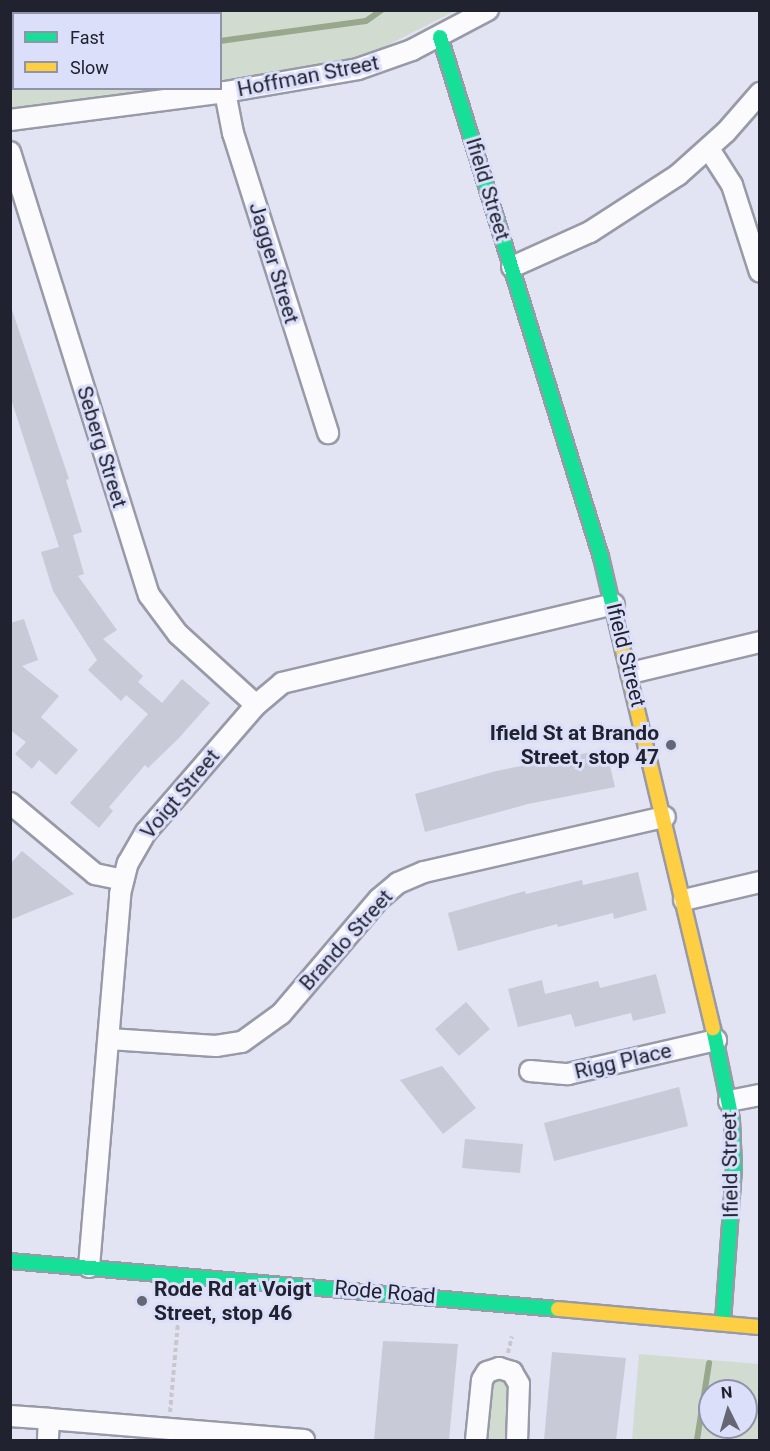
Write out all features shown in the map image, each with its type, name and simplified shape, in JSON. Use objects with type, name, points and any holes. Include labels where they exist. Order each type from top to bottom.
[{"type":"street","name":"Hoffman Street","points":[[10,120],[225,92],[358,69],[440,37],[488,10]]},
{"type":"street","name":"Ifield Street","points":[[440,37],[614,604],[716,1040],[729,1101],[734,1168],[723,1323]]},
{"type":"street","name":"Jagger Street","points":[[225,92],[233,133],[328,433]]},
{"type":"street","points":[[512,267],[614,219],[709,149],[759,93]]},
{"type":"street","points":[[709,149],[732,185],[759,272]]},
{"type":"street","name":"Seberg Street","points":[[10,152],[149,595],[178,634],[256,705]]},
{"type":"street","name":"Voigt Street","points":[[89,1267],[123,879],[134,849],[146,832],[256,705],[282,683],[308,674],[614,604]]},
{"type":"street","points":[[631,673],[759,642]]},
{"type":"street","points":[[10,803],[95,874],[123,879]]},
{"type":"street","name":"Brando Street","points":[[109,1039],[216,1046],[242,1042],[281,1014],[379,899],[405,879],[664,817]]},
{"type":"street","points":[[684,900],[759,882]]},
{"type":"street","name":"Rigg Place","points":[[530,1071],[568,1074],[716,1040]]},
{"type":"street","points":[[729,1101],[759,1095]]},
{"type":"street","name":"Rode Road","points":[[10,1261],[759,1327]]},
{"type":"street","points":[[476,1440],[482,1380],[487,1372],[499,1368],[512,1372],[519,1384],[518,1440]]},
{"type":"street","points":[[10,1416],[304,1440]]},
{"type":"street","points":[[48,1440],[49,1419]]},
{"type":"path","points":[[169,1430],[179,1311]]},
{"type":"shaded area","points":[[50,10],[455,11],[368,55],[222,82],[222,12],[38,12]]},
{"type":"shaded area","points":[[11,15],[12,90],[162,90],[11,108]]},
{"type":"shaded area","points":[[639,1354],[759,1364],[759,1440],[632,1440]]},
{"type":"shaded area","points":[[493,1377],[504,1379],[516,1395],[509,1410],[505,1440],[488,1440],[492,1396],[486,1395]]},
{"type":"building","points":[[10,304],[69,479],[66,480],[82,532],[73,535],[84,574],[78,576],[117,630],[103,639],[143,676],[138,682],[162,703],[182,679],[210,703],[148,768],[145,765],[109,807],[113,811],[99,828],[70,803],[148,714],[126,695],[121,701],[88,670],[97,660],[53,591],[41,552],[59,547],[10,396]]},
{"type":"building","points":[[24,619],[38,660],[22,666],[59,696],[41,717],[78,750],[56,775],[39,760],[32,769],[15,754],[26,742],[10,730],[10,623]]},
{"type":"building","points":[[606,749],[615,787],[528,804],[425,832],[415,794],[496,771]]},
{"type":"building","points":[[22,851],[74,894],[10,920],[10,864]]},
{"type":"building","points":[[638,872],[647,910],[614,919],[613,913],[558,927],[557,924],[458,951],[448,913],[525,891],[526,894],[582,880],[583,885]]},
{"type":"building","points":[[656,974],[666,1013],[633,1021],[631,1013],[575,1027],[571,1014],[518,1027],[508,989],[542,980],[545,994],[598,981],[600,988]]},
{"type":"building","points":[[466,1002],[490,1029],[459,1056],[435,1029]]},
{"type":"building","points":[[442,1066],[476,1108],[443,1134],[400,1080]]},
{"type":"building","points":[[679,1087],[688,1126],[554,1161],[544,1123]]},
{"type":"building","points":[[465,1139],[523,1144],[520,1173],[462,1168]]},
{"type":"building","points":[[383,1341],[458,1344],[449,1440],[374,1440]]},
{"type":"building","points":[[552,1352],[626,1358],[616,1440],[544,1440]]},
{"type":"waterway","points":[[222,41],[366,21],[382,10]]},
{"type":"waterway","points":[[697,1440],[709,1363]]},
{"type":"traffic: fast","points":[[440,37],[601,557],[623,651]]},
{"type":"traffic: fast","points":[[713,1028],[732,1120],[734,1168],[723,1323]]},
{"type":"traffic: fast","points":[[10,1261],[558,1309]]},
{"type":"traffic: slow","points":[[623,651],[713,1028]]},
{"type":"traffic: slow","points":[[558,1309],[760,1327]]},
{"type":"place","name":"Ifield St at Brando Street, stop 47","points":[[671,745]]},
{"type":"place","name":"Rode Rd at Voigt Street, stop 46","points":[[142,1301]]}]
